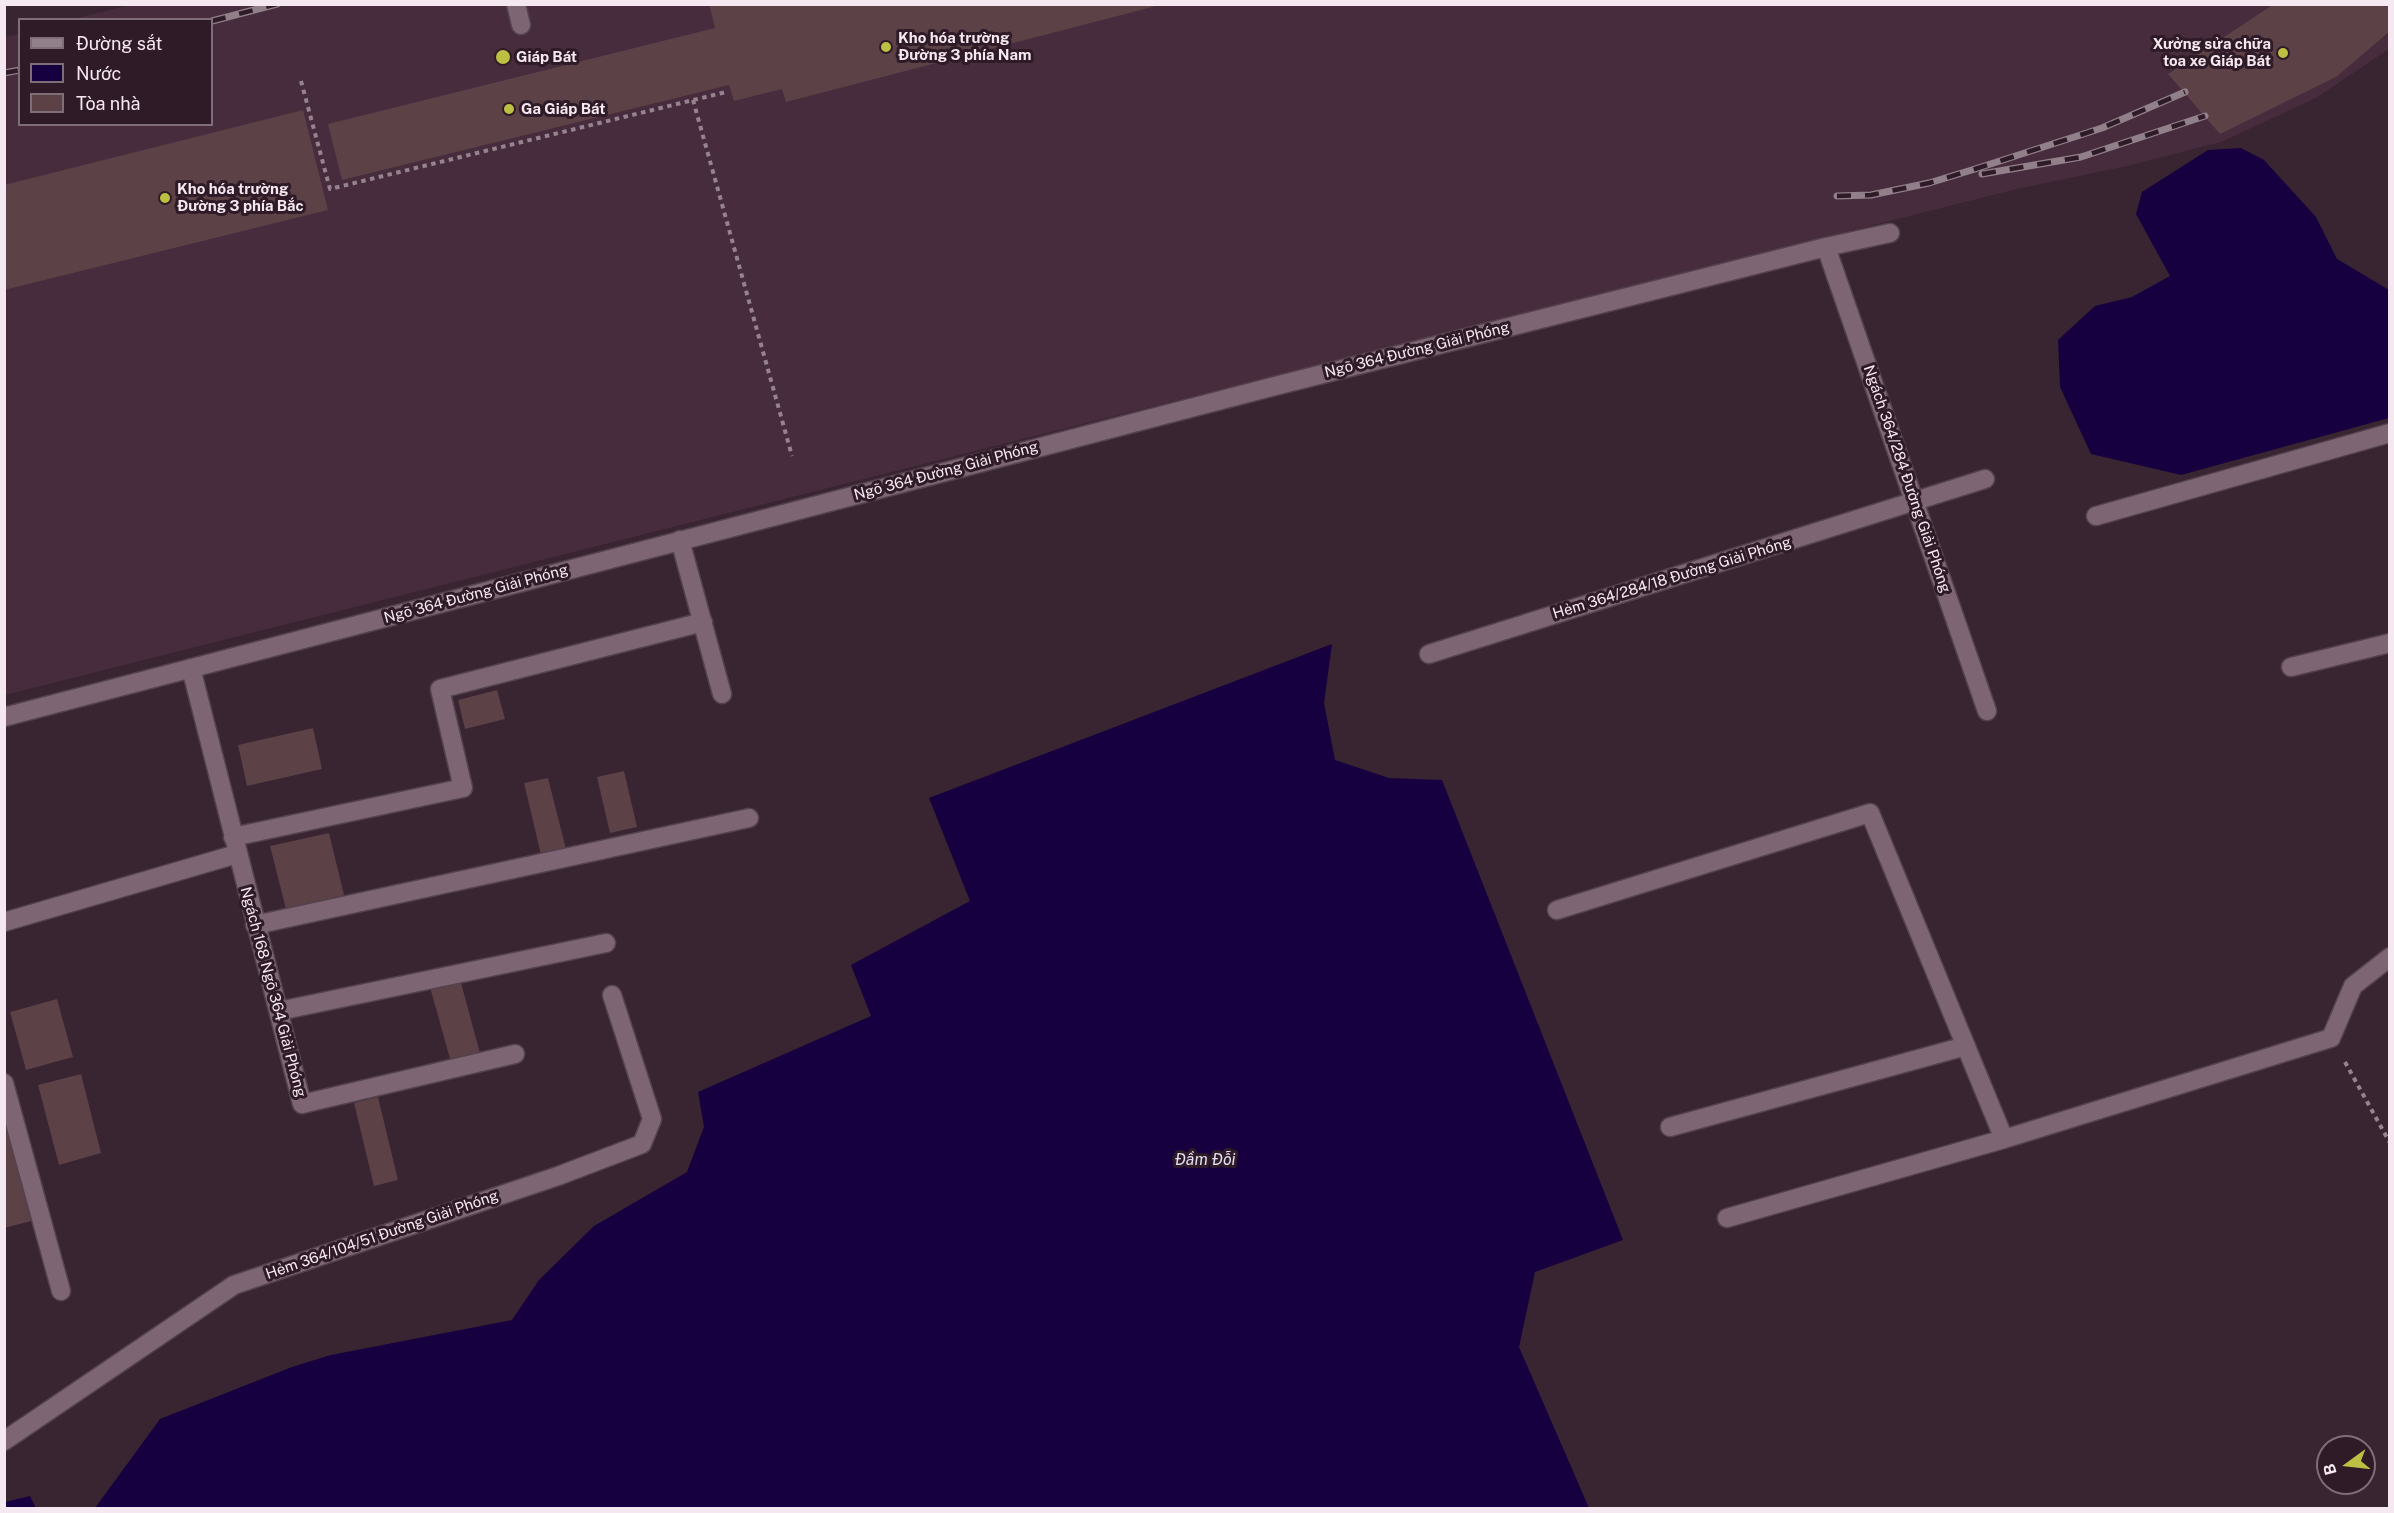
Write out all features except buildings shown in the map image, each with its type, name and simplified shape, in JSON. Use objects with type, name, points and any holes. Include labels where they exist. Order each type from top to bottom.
[{"type":"lane","points":[[516,4],[521,25]]},
{"type":"lane","name":"Ngõ 364 Đường Giải Phóng","points":[[4,717],[1275,386],[1826,247],[1890,233]]},
{"type":"lane","name":"Ngách 364/284 Đường Giải Phóng","points":[[1826,247],[1988,711]]},
{"type":"lane","points":[[2096,516],[2390,433]]},
{"type":"lane","name":"Hẻm 364/284/18 Đường Giải Phóng","points":[[1429,654],[1985,479]]},
{"type":"lane","points":[[680,540],[722,694]]},
{"type":"lane","points":[[4,922],[235,845],[463,788],[440,690],[703,622]]},
{"type":"lane","points":[[2291,668],[2390,643]]},
{"type":"lane","name":"Ngách 168 Ngõ 364 Giải Phóng","points":[[191,668],[302,1104],[515,1054]]},
{"type":"lane","points":[[1557,910],[1870,813],[2004,1139]]},
{"type":"lane","points":[[255,925],[749,818]]},
{"type":"lane","points":[[279,1011],[606,943]]},
{"type":"lane","points":[[1727,1218],[2004,1139],[2331,1038],[2353,986],[2390,957]]},
{"type":"lane","name":"Hẻm 364/104/51 Đường Giải Phóng","points":[[4,1441],[234,1285],[558,1176],[642,1144],[652,1119],[612,994]]},
{"type":"lane","points":[[1670,1127],[1966,1046]]},
{"type":"lane","points":[[4,1083],[62,1291]]},
{"type":"path","points":[[301,81],[330,189],[726,92]]},
{"type":"path","points":[[693,100],[792,456]]},
{"type":"path","points":[[2331,1038],[2390,1143]]},
{"type":"shaded area","points":[[133,4],[2389,5],[2389,49],[2316,98],[2221,142],[2127,166],[2017,189],[5,695],[5,37],[18,34],[18,126],[213,126],[213,18],[78,18]]},
{"type":"water","points":[[2241,148],[2264,160],[2316,217],[2337,259],[2389,290],[2389,418],[2181,475],[2091,454],[2060,387],[2058,340],[2095,306],[2132,297],[2170,276],[2136,214],[2142,192],[2208,150]]},
{"type":"water","name":"Đầm Đỗi","points":[[1332,644],[1324,703],[1335,760],[1389,778],[1442,780],[1623,1240],[1535,1272],[1519,1347],[1589,1508],[95,1508],[160,1419],[292,1367],[331,1355],[512,1320],[539,1280],[594,1226],[687,1172],[704,1127],[698,1092],[871,1016],[851,965],[970,901],[929,798]]},
{"type":"water","points":[[30,1496],[36,1508],[5,1508],[5,1502]]},
{"type":"railway","points":[[213,21],[277,4]]},
{"type":"railway","points":[[4,73],[18,70]]},
{"type":"railway","points":[[1837,196],[1871,195],[1929,183],[2102,128],[2185,92]]},
{"type":"railway","points":[[1982,174],[2081,157],[2205,116]]},
{"type":"place","name":"Kho hóa trường Đường 3 phía Nam","points":[[886,47]]},
{"type":"place","name":"Xưởng sửa chữa toa xe Giáp Bát","points":[[2283,53]]},
{"type":"place","name":"Giáp Bát","points":[[503,57]]},
{"type":"place","name":"Ga Giáp Bát","points":[[509,109]]},
{"type":"place","name":"Kho hóa trường Đường 3 phía Bắc","points":[[165,198]]}]
